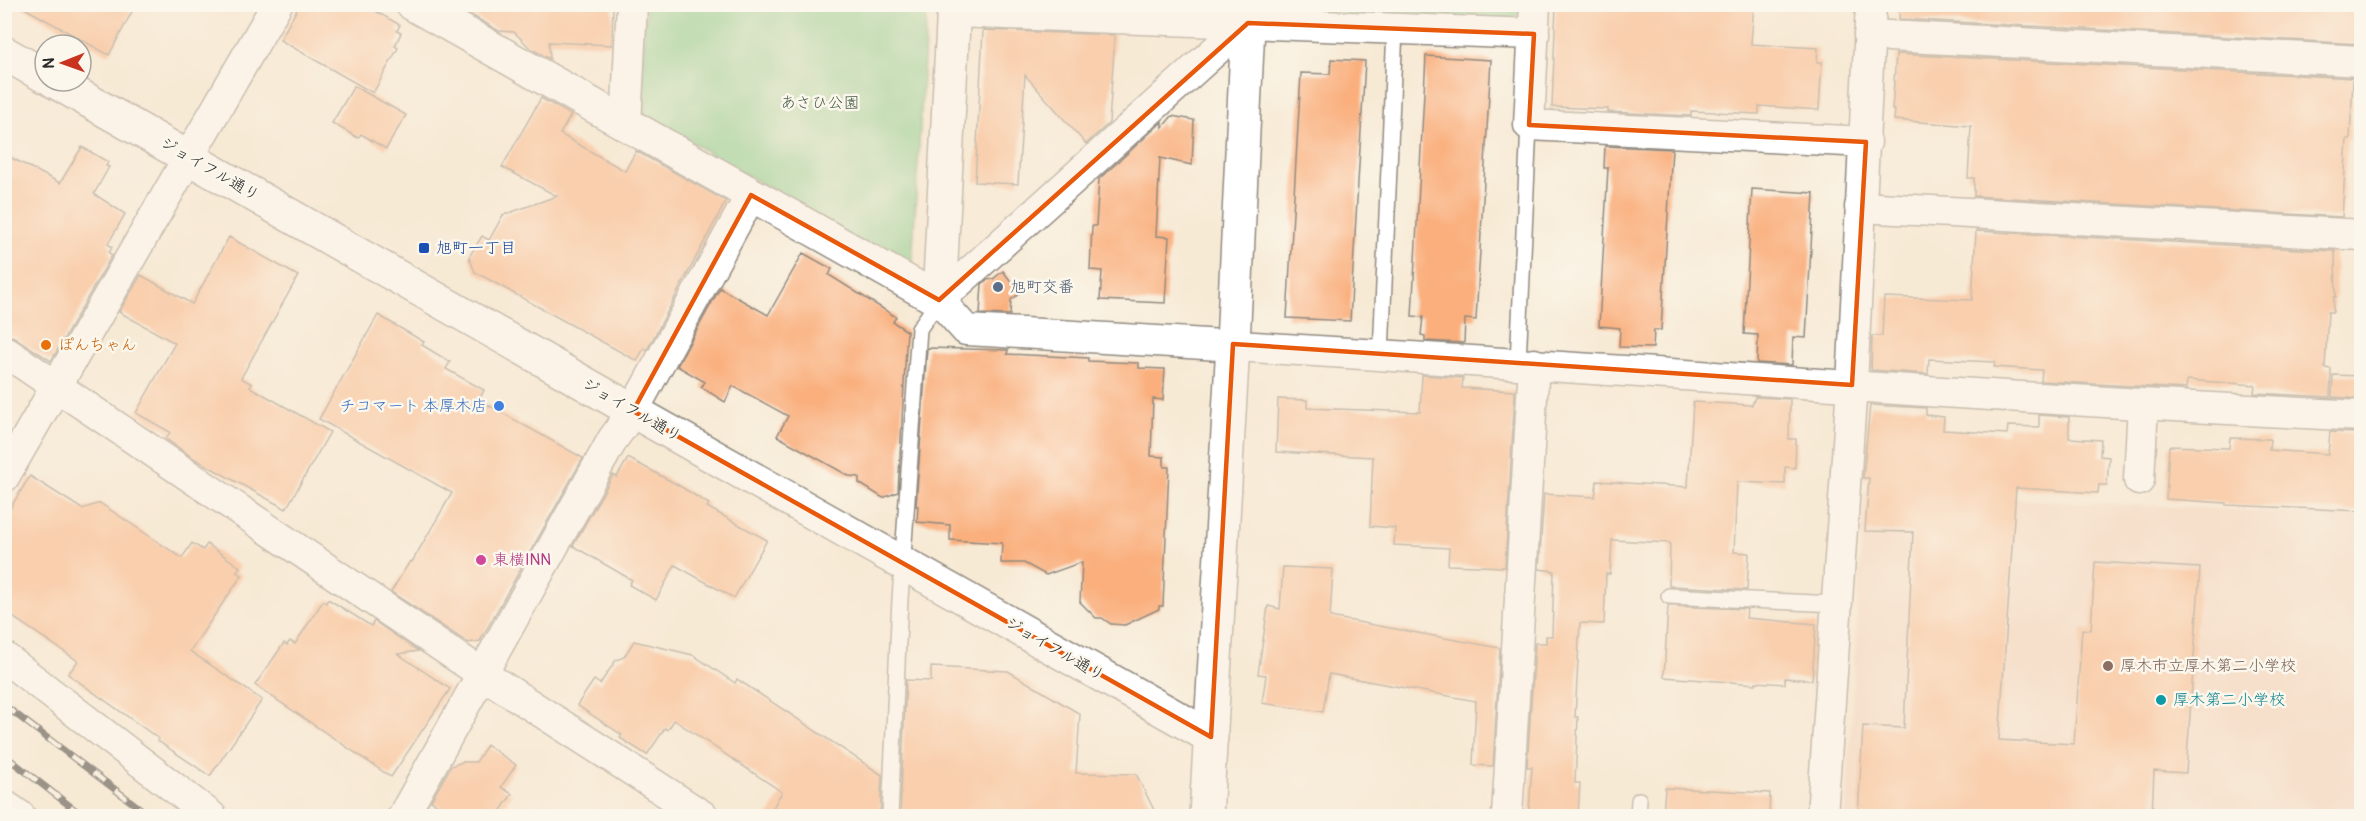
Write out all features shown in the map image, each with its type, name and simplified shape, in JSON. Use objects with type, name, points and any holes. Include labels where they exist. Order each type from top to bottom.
[{"type":"street","points":[[4,477],[277,4]]},
{"type":"street","points":[[413,4],[939,300],[966,330],[1233,344],[2143,405],[2361,416]]},
{"type":"street","points":[[626,125],[632,4]]},
{"type":"street","points":[[1535,4],[1529,125],[1866,142]]},
{"type":"street","points":[[1822,816],[1852,385],[1860,207],[1866,142],[1871,4]]},
{"type":"street","points":[[939,300],[954,8],[1255,11],[1395,28],[1534,34]]},
{"type":"street","points":[[939,300],[1255,11]]},
{"type":"street","points":[[1206,816],[1255,11]]},
{"type":"street","points":[[1869,35],[2361,61]]},
{"type":"street","points":[[4,53],[33,69]]},
{"type":"street","name":"ジョイフル通り","points":[[75,93],[1211,737]]},
{"type":"street","points":[[403,816],[484,675],[613,439],[633,411],[751,195]]},
{"type":"street","points":[[1860,207],[2361,236]]},
{"type":"street","points":[[4,351],[484,675],[703,816]]},
{"type":"street","points":[[1507,816],[1526,364]]},
{"type":"street","points":[[2139,480],[2143,405]]},
{"type":"street","points":[[4,657],[212,816]]},
{"type":"street","points":[[4,805],[20,816]]},
{"type":"lane","points":[[1382,354],[1395,28]]},
{"type":"lane","points":[[1526,364],[1529,125]]},
{"type":"lane","points":[[890,816],[903,562],[919,328],[939,300]]},
{"type":"lane","points":[[1669,596],[1836,604]]},
{"type":"lane","points":[[1638,816],[1639,800]]},
{"type":"highlighted area","points":[[1248,23],[1534,34],[1529,125],[1866,142],[1852,385],[1233,344],[1211,737],[633,411],[751,195],[939,300]]},
{"type":"shaded area","name":"厚木市立厚木第二小学校","points":[[1864,492],[2361,516],[2361,816],[1846,816]]},
{"type":"green space","points":[[1291,4],[1527,5],[1526,11],[1516,23],[1290,16]]},
{"type":"green space","name":"あさひ公園","points":[[646,5],[927,5],[912,265],[903,268],[645,115],[640,106]]},
{"type":"building","points":[[17,4],[136,4],[109,55],[93,46],[93,33],[69,33]]},
{"type":"building","points":[[300,4],[363,4],[400,25],[397,31],[401,33],[395,46],[398,48],[373,93],[280,40]]},
{"type":"building","points":[[452,4],[613,4],[612,45],[549,42],[550,59],[530,48],[514,32],[499,31]]},
{"type":"building","points":[[1556,4],[1754,4],[1751,44],[1818,48],[1817,62],[1822,62],[1819,110],[1759,106],[1759,114],[1691,111],[1691,116],[1552,107]]},
{"type":"building","points":[[1900,4],[2361,4],[2361,44],[1899,19]]},
{"type":"building","points":[[983,30],[1115,35],[1109,123],[1086,144],[1025,75],[1018,184],[975,182]]},
{"type":"building","points":[[1896,54],[2353,78],[2350,139],[2347,139],[2342,217],[1974,196],[1974,178],[1968,178],[1971,126],[1894,120],[1895,110],[1892,110]]},
{"type":"building","points":[[1426,56],[1491,60],[1476,320],[1465,319],[1464,343],[1425,341],[1425,336],[1421,335],[1423,317],[1412,316]]},
{"type":"building","points":[[1331,59],[1365,61],[1350,321],[1287,318],[1301,73],[1330,74]]},
{"type":"building","points":[[354,86],[406,115],[386,149],[361,134],[358,138],[332,123]]},
{"type":"building","points":[[541,98],[571,115],[560,134],[625,171],[636,151],[726,201],[647,350],[644,348],[637,361],[475,272],[469,257],[482,236],[489,240],[503,215],[557,196],[502,167]]},
{"type":"building","points":[[1172,116],[1194,120],[1192,165],[1160,158],[1156,236],[1169,237],[1165,303],[1100,300],[1102,271],[1090,270],[1092,226],[1096,226],[1099,179],[1162,122],[1162,128]]},
{"type":"building","points":[[1605,146],[1672,149],[1661,330],[1654,330],[1653,348],[1619,347],[1620,328],[1599,326],[1608,168],[1604,168]]},
{"type":"building","points":[[82,147],[108,162],[106,166],[109,167],[94,194],[125,214],[108,244],[112,247],[109,253],[112,255],[51,361],[14,337],[4,334],[4,154],[60,183]]},
{"type":"building","points":[[1752,189],[1814,193],[1806,338],[1793,337],[1792,365],[1757,363],[1758,335],[1744,334]]},
{"type":"building","points":[[1976,231],[2335,251],[2336,297],[2334,297],[2333,312],[2328,312],[2325,368],[2331,369],[2330,397],[2254,393],[2255,385],[2187,380],[2186,389],[2041,381],[2042,370],[1994,367],[1995,362],[1929,359],[1928,374],[1871,370],[1872,336],[1882,336],[1884,297],[1972,300]]},
{"type":"building","points":[[229,237],[298,276],[241,378],[252,384],[250,387],[330,432],[286,509],[195,459],[166,439],[170,432],[136,413],[175,343],[119,312],[141,275],[192,304]]},
{"type":"building","points":[[803,253],[832,269],[829,275],[896,317],[893,322],[907,331],[898,492],[883,498],[859,483],[859,477],[849,476],[777,436],[788,416],[733,386],[725,402],[701,387],[705,382],[677,366],[720,288],[768,315]]},
{"type":"building","name":"旭町交番","points":[[1003,271],[1020,293],[1011,300],[1010,315],[980,314],[982,284]]},
{"type":"building","points":[[378,315],[424,342],[422,345],[450,362],[446,369],[484,390],[479,400],[583,458],[480,641],[468,643],[391,592],[410,561],[412,562],[452,493],[319,419]]},
{"type":"building","points":[[927,348],[1008,350],[1007,354],[1088,358],[1088,361],[1139,363],[1139,368],[1165,369],[1163,400],[1153,399],[1151,456],[1164,457],[1164,467],[1169,467],[1163,606],[1125,625],[1111,624],[1102,618],[1096,618],[1080,602],[1082,562],[1046,575],[1024,563],[1001,563],[1002,543],[950,540],[950,525],[917,522],[918,506],[916,506]]},
{"type":"building","points":[[1422,375],[1463,378],[1462,388],[1515,391],[1505,567],[1448,565],[1449,548],[1394,545],[1395,528],[1370,526],[1373,457],[1276,452],[1278,399],[1307,400],[1307,408],[1420,412]]},
{"type":"building","points":[[2333,375],[2361,376],[2361,399],[2332,397]]},
{"type":"building","points":[[1755,397],[1790,399],[1789,439],[1796,439],[1795,468],[1785,467],[1785,484],[1737,482],[1734,552],[1749,553],[1747,590],[1669,586],[1670,543],[1612,540],[1610,574],[1606,574],[1604,624],[1580,623],[1575,717],[1578,717],[1575,783],[1580,783],[1578,816],[1539,816],[1539,812],[1529,811],[1532,767],[1527,767],[1535,643],[1546,643],[1546,636],[1552,636],[1554,571],[1539,569],[1544,494],[1595,497],[1597,481],[1688,487],[1693,402],[1752,405]]},
{"type":"building","points":[[1870,405],[1926,408],[1926,415],[1944,417],[1943,430],[2007,434],[2008,426],[2039,427],[2039,415],[2069,417],[2069,438],[2101,440],[2100,456],[2109,457],[2107,485],[2099,485],[2098,493],[2016,488],[1999,740],[2074,744],[2082,629],[2091,630],[2095,562],[2200,568],[2186,773],[2154,771],[2152,816],[1858,816],[1863,726],[1904,728],[1913,532],[1865,531],[1869,478],[1863,478]]},
{"type":"building","points":[[2330,432],[2360,433],[2361,511],[2226,505],[2226,503],[2166,499],[2169,446],[2229,448],[2230,438],[2270,439],[2269,450],[2328,454]]},
{"type":"building","points":[[628,458],[678,485],[709,504],[707,507],[767,540],[734,598],[675,565],[656,600],[629,585],[632,580],[573,546],[613,475],[617,477]]},
{"type":"building","points":[[30,476],[82,509],[100,503],[182,558],[192,543],[203,550],[207,544],[240,567],[236,572],[242,575],[190,651],[262,700],[210,776],[158,741],[159,739],[68,674],[78,661],[4,611],[4,518]]},
{"type":"building","points":[[1283,567],[1333,569],[1330,617],[1500,648],[1493,766],[1473,765],[1476,701],[1329,674],[1323,712],[1262,703],[1266,675],[1258,674],[1268,606],[1280,609]]},
{"type":"building","points":[[328,599],[371,626],[374,621],[418,651],[398,654],[450,689],[391,777],[255,685],[284,643],[287,645],[290,641],[295,644],[323,601],[326,603]]},
{"type":"building","points":[[1668,606],[1747,609],[1746,618],[1816,624],[1812,680],[1785,678],[1785,684],[1756,682],[1756,684],[1664,677]]},
{"type":"building","points":[[634,641],[693,655],[735,683],[737,679],[882,775],[880,816],[768,816],[782,792],[674,720],[668,730],[665,728],[647,755],[620,738],[622,735],[577,705],[594,680],[600,684],[616,660],[624,657]]},
{"type":"building","points":[[931,667],[1008,671],[1080,714],[1076,773],[1136,774],[1157,816],[900,816],[906,680],[931,681]]},
{"type":"building","points":[[487,745],[516,765],[501,787],[512,794],[497,816],[456,816],[431,801],[451,766],[462,762],[476,762]]},
{"type":"building","points":[[1665,788],[1770,793],[1769,816],[1663,815]]},
{"type":"railway","points":[[4,705],[150,816]]},
{"type":"railway","points":[[4,755],[83,816]]},
{"type":"place","name":"旭町一丁目","points":[[424,248]]},
{"type":"place","name":"旭町交番","points":[[998,287]]},
{"type":"place","name":"ぽんちゃん","points":[[46,345]]},
{"type":"place","name":"チコマート 本厚木店","points":[[499,406]]},
{"type":"place","name":"東横INN","points":[[481,560]]},
{"type":"place","name":"厚木市立厚木第二小学校","points":[[2108,666]]},
{"type":"place","name":"厚木第二小学校","points":[[2161,700]]}]
